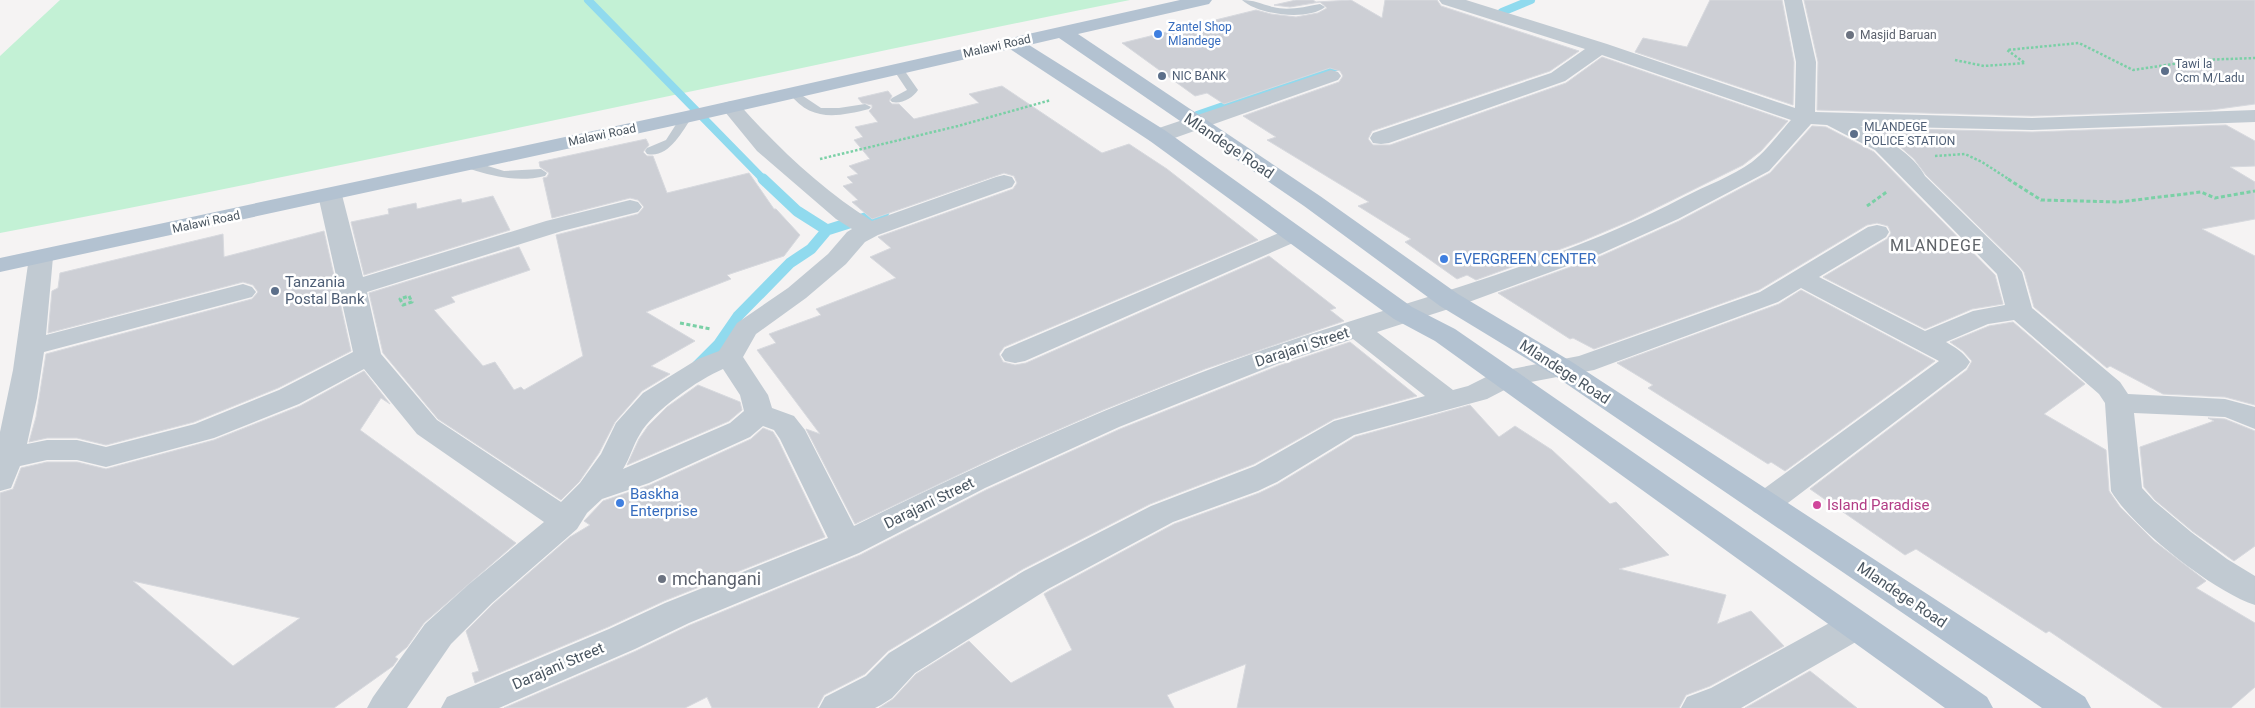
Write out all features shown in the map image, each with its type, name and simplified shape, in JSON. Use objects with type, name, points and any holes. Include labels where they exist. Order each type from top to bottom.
[{"type":"main road","name":"Malawi Road","points":[[0,265],[686,117],[1203,0]]},
{"type":"main road","name":"Mlandege Road","points":[[1061,31],[1312,201],[1449,300],[1562,368],[2072,708]]},
{"type":"main road","points":[[1012,42],[1158,136],[1403,314],[1445,335],[1974,708]]},
{"type":"main road","points":[[1445,335],[1482,319]]},
{"type":"street","points":[[1448,0],[1815,118],[1883,145],[2009,272],[2020,311],[2110,388],[2119,403],[2128,491],[2143,509],[2179,540],[2215,568],[2255,592]]},
{"type":"street","points":[[1793,0],[1815,118]]},
{"type":"street","points":[[1381,138],[1558,77],[1600,48]]},
{"type":"street","points":[[1158,136],[1331,76]]},
{"type":"street","points":[[731,107],[765,146],[858,223]]},
{"type":"street","points":[[1815,118],[2032,124],[2255,116]]},
{"type":"street","name":"Darajani Street","points":[[460,708],[622,639],[677,613],[847,544],[974,480],[1109,420],[1267,358],[1449,300],[1591,249],[1670,214],[1761,166],[1815,118]]},
{"type":"street","points":[[858,223],[1004,182]]},
{"type":"street","points":[[330,195],[368,356],[427,427],[566,521]]},
{"type":"street","points":[[353,288],[554,226],[630,207]]},
{"type":"street","points":[[386,708],[438,634],[480,594],[566,521],[576,505],[594,489],[616,457],[626,430],[653,400],[708,365],[729,357],[746,329],[797,293],[837,259],[856,237],[858,223]]},
{"type":"street","points":[[838,708],[868,694],[878,687],[902,663],[1036,580],[1162,514],[1247,483],[1353,424],[1448,402],[1478,393],[1506,378],[1584,364],[1770,297],[1877,232]]},
{"type":"street","points":[[1015,356],[1293,234]]},
{"type":"street","points":[[4,469],[16,434],[42,257]]},
{"type":"street","points":[[1765,504],[1956,362],[1952,357],[1927,343],[1801,278]]},
{"type":"street","points":[[30,347],[243,292]]},
{"type":"street","points":[[1927,343],[1932,338],[1982,317],[2020,311]]},
{"type":"street","points":[[1357,328],[1448,402]]},
{"type":"street","points":[[4,469],[47,450],[77,450],[106,456],[204,431],[289,397],[368,356]]},
{"type":"street","points":[[729,357],[754,395],[759,414]]},
{"type":"street","points":[[2119,403],[2225,408],[2236,410],[2255,419]]},
{"type":"street","points":[[759,414],[784,423],[794,437],[847,544]]},
{"type":"street","points":[[594,489],[638,475],[740,430],[759,414]]},
{"type":"street","points":[[1700,708],[1724,699],[1856,624]]},
{"type":"lane","points":[[1247,0],[1261,8],[1285,13],[1320,7]]},
{"type":"lane","points":[[1261,8],[1277,4]]},
{"type":"lane","points":[[896,100],[909,95],[912,90],[898,69]]},
{"type":"lane","points":[[794,93],[812,108],[825,112],[840,112],[866,107]]},
{"type":"lane","points":[[651,151],[670,142],[686,117]]},
{"type":"lane","points":[[468,164],[510,177],[541,173]]},
{"type":"path","points":[[1955,60],[1984,66],[2025,63],[2007,50],[2079,44],[2134,70],[2200,60],[2255,58]]},
{"type":"path","points":[[790,167],[958,126],[1052,100]]},
{"type":"path","points":[[1864,209],[1913,174],[1904,158],[1965,154],[1982,162],[2041,200],[2119,202],[2201,192],[2215,198],[2255,191]]},
{"type":"path","points":[[680,323],[705,328]]},
{"type":"green space","points":[[60,0],[1130,0],[424,148],[0,233],[0,56]]},
{"type":"building","points":[[1296,0],[1313,0],[1316,2],[1351,0],[1382,18],[1385,0],[1437,0],[1441,6],[1579,51],[1550,71],[1372,131],[1368,139],[1373,145],[1390,145],[1566,83],[1602,57],[1788,121],[1761,151],[1743,165],[1632,220],[1580,242],[1476,280],[1467,275],[1457,279],[1405,242],[1411,239],[1358,206],[1369,202],[1267,140],[1276,137],[1243,116],[1339,82],[1343,76],[1340,71],[1330,68],[1224,104],[1207,93],[1195,96],[1122,43],[1256,10],[1296,17],[1318,13],[1327,8],[1320,2],[1290,7],[1274,5]]},
{"type":"building","points":[[1710,0],[1782,0],[1794,62],[1793,105],[1635,52],[1643,38],[1687,47]]},
{"type":"building","points":[[1804,0],[2255,0],[2255,104],[2211,110],[2032,116],[1817,110],[1818,62]]},
{"type":"building","points":[[1002,86],[1102,153],[1129,144],[1167,169],[1258,240],[1004,347],[999,354],[1003,362],[1015,365],[1026,363],[1269,256],[1336,308],[1330,310],[1344,321],[1205,369],[1103,410],[1002,454],[855,524],[806,429],[820,434],[757,350],[776,343],[769,334],[821,315],[816,309],[896,278],[870,257],[891,248],[878,237],[1013,189],[1017,183],[1014,176],[1004,173],[872,219],[852,202],[858,200],[843,186],[853,183],[847,177],[858,174],[849,166],[870,159],[854,140],[863,137],[855,127],[878,122],[869,111],[872,105],[862,103],[858,98],[888,91],[892,96],[889,101],[892,104],[899,104],[914,119],[979,103],[969,94]]},
{"type":"building","points":[[2226,125],[2255,141],[2255,166],[2230,167],[2255,182],[2255,219],[2202,229],[2255,256],[2255,405],[2225,397],[2163,394],[2110,366],[2107,368],[2034,307],[2024,272],[1926,175],[1914,159],[1898,145],[1868,128],[2032,132]]},
{"type":"building","points":[[1812,126],[1826,127],[1874,152],[1995,275],[2003,304],[1972,309],[1925,329],[1823,277],[1887,239],[1891,233],[1888,226],[1877,223],[1867,225],[1759,290],[1594,349],[1573,338],[1570,339],[1498,293],[1601,256],[1679,221],[1770,173]]},
{"type":"building","points":[[646,139],[649,145],[643,152],[647,156],[653,156],[667,193],[749,173],[774,209],[800,235],[784,256],[727,275],[731,279],[646,312],[695,341],[651,366],[670,374],[642,391],[615,422],[599,453],[579,482],[561,500],[438,419],[383,353],[369,293],[519,247],[530,270],[451,297],[455,302],[434,310],[483,366],[495,362],[514,390],[521,387],[524,390],[583,356],[556,235],[638,214],[644,207],[638,200],[630,198],[552,218],[543,178],[547,177],[549,173],[540,167],[539,162]]},
{"type":"building","points":[[493,196],[510,230],[364,275],[351,222],[389,214],[388,209],[416,203],[417,209],[461,199],[462,203]]},
{"type":"building","points":[[324,231],[351,351],[278,388],[194,422],[106,445],[77,438],[47,438],[29,442],[36,417],[46,354],[252,299],[258,292],[253,285],[243,282],[48,333],[52,291],[58,288],[60,273],[223,234],[224,257]]},
{"type":"building","points":[[1801,290],[1935,361],[1785,471],[1771,462],[1768,464],[1648,388],[1653,385],[1617,363],[1779,304]]},
{"type":"building","points":[[2013,322],[2085,384],[2044,414],[2106,450],[2109,491],[2120,507],[2154,541],[2206,581],[2196,588],[2255,623],[2255,687],[2231,708],[2163,708],[2049,631],[2046,633],[1916,549],[1905,555],[1810,489],[1967,370],[1972,361],[1963,351],[1950,342],[1989,326]]},
{"type":"building","points":[[1350,342],[1417,396],[1334,419],[1254,464],[1150,504],[1023,569],[888,651],[865,674],[824,695],[817,708],[712,708],[707,697],[685,708],[504,708],[636,651],[690,625],[860,555],[986,490],[1120,429],[1278,366]]},
{"type":"building","points":[[364,371],[390,404],[381,398],[360,430],[516,543],[424,623],[407,647],[395,657],[398,659],[393,666],[334,708],[0,708],[0,493],[13,489],[21,468],[47,462],[77,462],[106,469],[214,440],[300,406]],"holes":[[[133,581],[300,618],[233,666]]]},
{"type":"building","points":[[698,385],[740,402],[742,410],[729,421],[627,465],[639,439],[648,426],[667,407]]},
{"type":"building","points":[[1470,405],[1499,437],[1515,426],[1552,450],[1610,504],[1616,502],[1669,555],[1619,569],[1726,595],[1717,624],[1751,611],[1784,646],[1710,686],[1686,695],[1679,708],[1237,708],[1246,664],[1167,695],[1174,708],[879,708],[893,699],[916,674],[969,641],[1011,683],[1072,650],[1044,594],[1174,524],[1259,493],[1278,484],[1355,437]]},
{"type":"building","points":[[2208,418],[2225,419],[2255,431],[2255,546],[2234,561],[2192,531],[2155,500],[2144,487],[2140,447],[2214,421]]},
{"type":"building","points":[[763,428],[773,432],[778,440],[825,537],[664,601],[608,627],[475,683],[472,673],[479,671],[466,631],[493,604],[570,537],[590,525],[584,521],[603,501],[650,485],[751,439]]},
{"type":"building","points":[[1810,671],[1857,708],[1745,708]]},
{"type":"waterway","points":[[588,0],[763,179]]},
{"type":"waterway","points":[[1502,12],[1531,0]]},
{"type":"waterway","points":[[1197,115],[1345,64]]},
{"type":"waterway","points":[[763,179],[797,211],[827,230]]},
{"type":"waterway","points":[[827,230],[884,212]]},
{"type":"waterway","points":[[697,366],[718,345],[738,316],[790,263],[811,249],[827,230]]},
{"type":"place","name":"Zantel Shop Mlandege","points":[[1158,34]]},
{"type":"place","name":"Masjid Baruan","points":[[1850,35]]},
{"type":"place","name":"Tawi la Ccm M/Ladu","points":[[2165,71]]},
{"type":"place","name":"NIC BANK","points":[[1162,76]]},
{"type":"place","name":"MLANDEGE POLICE STATION","points":[[1854,134]]},
{"type":"place","name":"EVERGREEN CENTER","points":[[1444,259]]},
{"type":"place","name":"Tanzania Postal Bank","points":[[275,291]]},
{"type":"place","name":"Baskha Enterprise","points":[[620,503]]},
{"type":"place","name":"Island Paradise","points":[[1817,505]]},
{"type":"place","name":"mchangani","points":[[662,579]]},
{"type":"district","name":"MLANDEGE","points":[[1936,245]]}]
